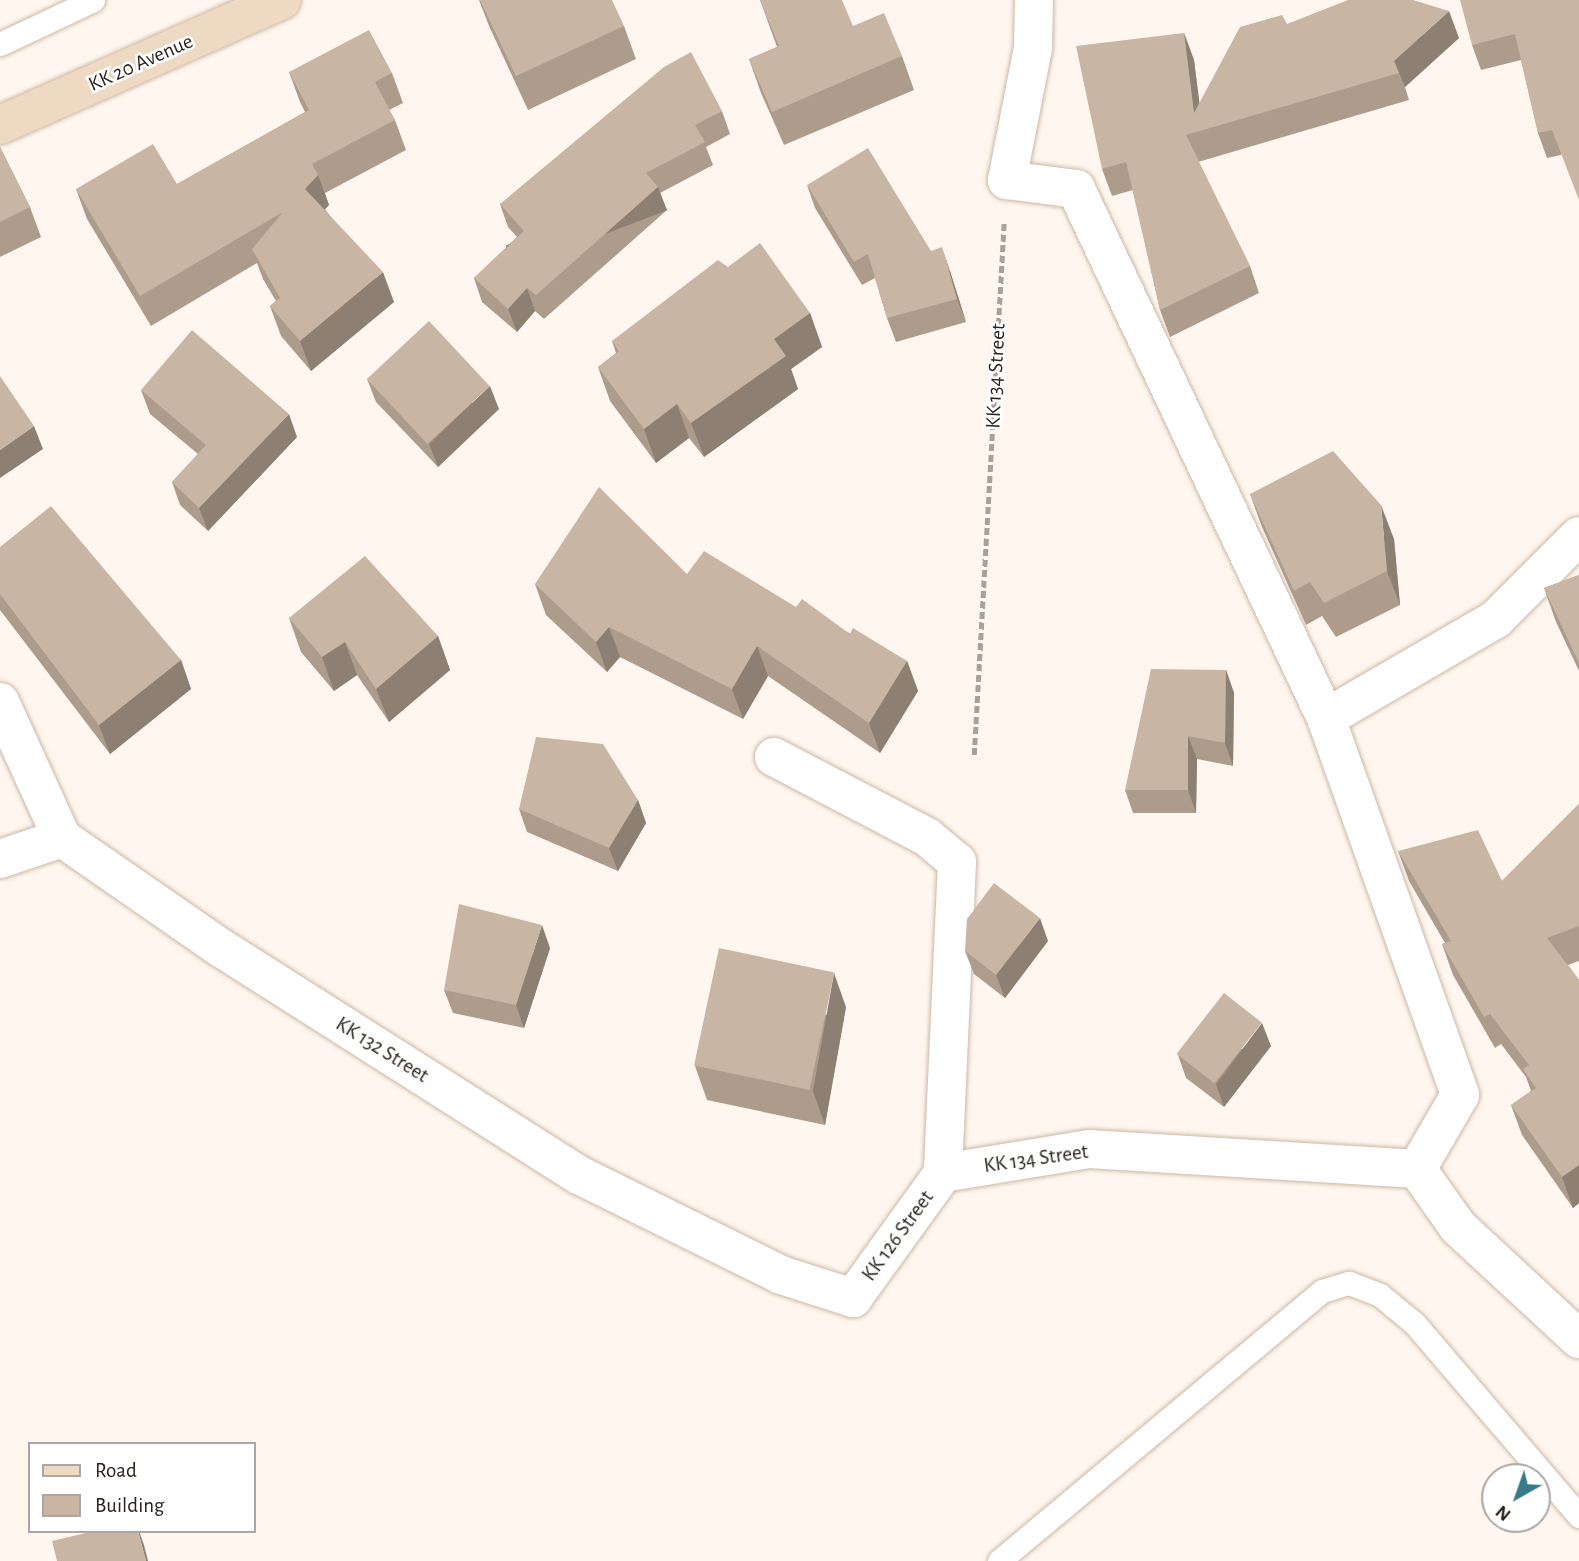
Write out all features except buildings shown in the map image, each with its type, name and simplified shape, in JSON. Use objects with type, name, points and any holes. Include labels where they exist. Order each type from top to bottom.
[{"type":"main road","name":"KK 20 Avenue","points":[[0,125],[282,0]]},
{"type":"street","points":[[1034,0],[1032,48],[1007,180],[1076,189],[1326,718],[1460,1095],[1417,1169],[1458,1227],[1579,1339]]},
{"type":"street","points":[[1326,718],[1496,619],[1579,536]]},
{"type":"street","points":[[0,702],[62,838],[0,859]]},
{"type":"street","points":[[774,757],[927,837],[957,862],[943,1173]]},
{"type":"street","name":"KK 132 Street","points":[[62,838],[221,948],[579,1175],[781,1275],[853,1298]]},
{"type":"street","name":"KK 134 Street","points":[[943,1173],[1089,1149],[1417,1169]]},
{"type":"street","name":"KK 126 Street","points":[[853,1298],[943,1173]]},
{"type":"lane","points":[[0,44],[93,0]]},
{"type":"lane","points":[[999,1561],[1322,1291],[1349,1283],[1380,1296],[1415,1324],[1579,1516]]},
{"type":"path","name":"KK 134 Street","points":[[974,755],[1007,180]]}]
